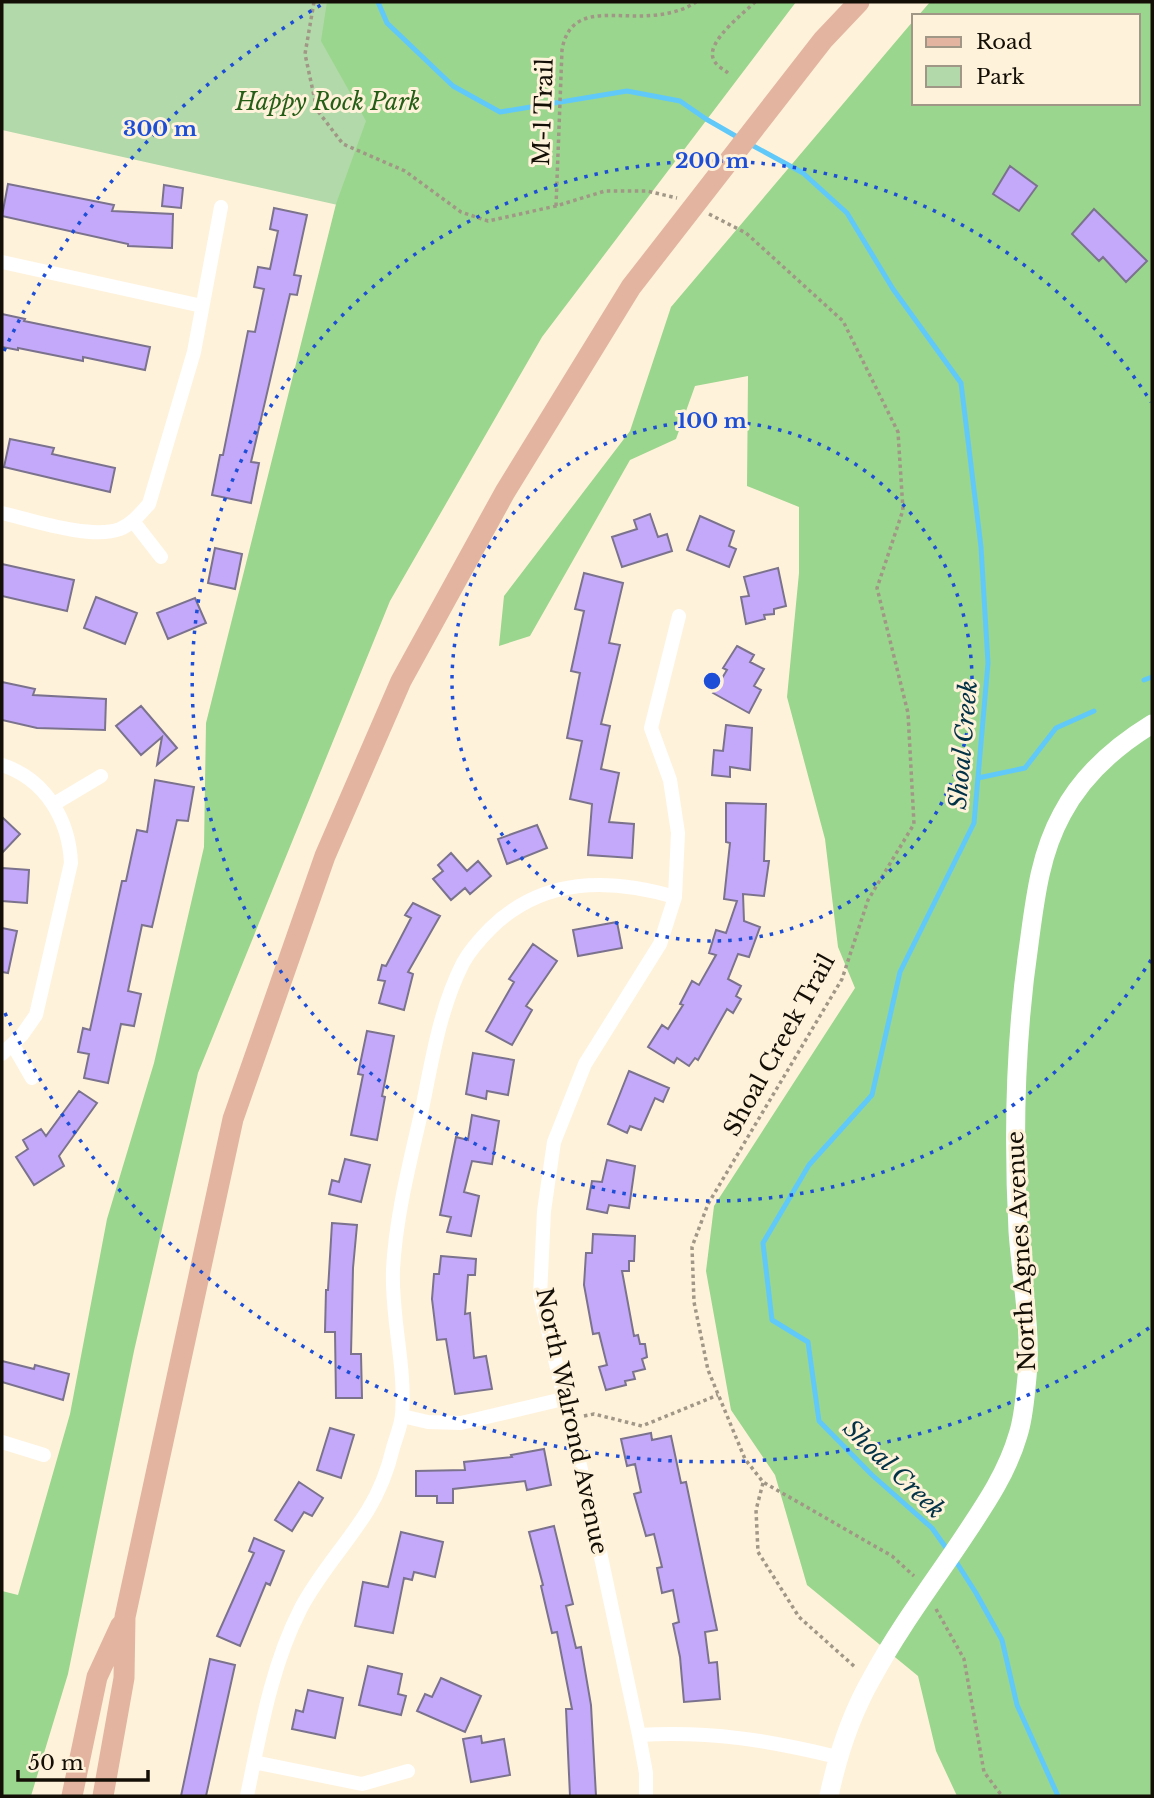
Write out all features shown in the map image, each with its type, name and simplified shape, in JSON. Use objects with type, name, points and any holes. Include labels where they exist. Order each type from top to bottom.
[{"type":"main road","points":[[103,1796],[124,1678],[125,1617],[233,1119],[325,856],[401,681],[505,492],[631,287],[823,40],[859,2]]},
{"type":"main road","points":[[72,1796],[97,1677],[125,1617]]},
{"type":"street","points":[[2,513],[97,533],[122,528],[149,504],[194,352],[220,207]]},
{"type":"street","points":[[2,261],[202,306]]},
{"type":"street","points":[[133,521],[161,557]]},
{"type":"street","name":"North Walrond Avenue","points":[[646,1796],[646,1773],[639,1735],[595,1529],[540,1296],[544,1211],[554,1142],[585,1064],[660,944],[675,897],[678,834],[670,780],[651,729],[679,617]]},
{"type":"street","name":"North Agnes Avenue","points":[[829,1796],[837,1757],[852,1718],[888,1650],[994,1491],[1019,1434],[1028,1372],[1014,1161],[1019,1027],[1036,894],[1043,862],[1062,813],[1076,791],[1119,747],[1152,724]]},
{"type":"street","points":[[2,765],[28,778],[54,804],[68,837],[71,863],[36,1015],[22,1035],[7,1049],[32,1078]]},
{"type":"street","points":[[54,804],[101,776]]},
{"type":"street","points":[[247,1796],[273,1677],[286,1639],[319,1576],[369,1509],[387,1466],[402,1416],[393,1308],[396,1230],[439,1027],[464,961],[480,939],[502,917],[525,901],[555,890],[605,883],[642,887],[675,897]]},
{"type":"street","points":[[402,1416],[428,1422],[461,1423],[563,1399]]},
{"type":"street","points":[[2,1442],[44,1455]]},
{"type":"street","points":[[639,1735],[671,1733],[772,1741],[837,1757]]},
{"type":"street","points":[[254,1762],[362,1784],[408,1771]]},
{"type":"path","points":[[314,2],[305,54],[317,110],[343,144],[405,171],[461,212],[488,221],[556,206],[606,191],[647,191],[672,195],[684,201]]},
{"type":"path","name":"M-1 Trail","points":[[556,206],[564,40],[575,23],[600,15],[671,13],[696,2]]},
{"type":"path","points":[[728,74],[713,59],[712,51],[716,42],[755,2]]},
{"type":"path","name":"Shoal Creek Trail","points":[[709,214],[746,233],[842,321],[898,432],[903,510],[877,588],[908,713],[914,824],[868,900],[842,979],[708,1204],[692,1247],[694,1302],[708,1370],[745,1459],[763,1482],[892,1556],[912,1573],[919,1584]]},
{"type":"path","points":[[568,1420],[594,1414],[642,1426],[718,1395]]},
{"type":"path","points":[[763,1482],[756,1510],[758,1552],[799,1617],[855,1667]]},
{"type":"path","points":[[933,1605],[964,1658],[984,1772],[1002,1796]]},
{"type":"green space","name":"Happy Rock Park","points":[[2,2],[382,2],[557,254],[2,130]]},
{"type":"green space","points":[[327,2],[796,2],[542,337],[390,601],[198,1073],[134,1351],[68,1674],[31,1796],[2,1796],[2,1591],[18,1595],[70,1414],[107,1219],[154,1063],[204,847],[206,723],[336,204],[366,121],[321,41]]},
{"type":"green space","points":[[930,2],[1152,2],[1152,1796],[957,1796],[936,1751],[918,1676],[807,1585],[775,1475],[731,1410],[706,1271],[714,1206],[855,988],[838,947],[825,839],[787,697],[799,573],[799,507],[747,486],[748,376],[695,386],[676,439],[630,460],[530,636],[499,646],[504,596],[630,431],[671,307],[912,22],[912,105],[1140,105],[1140,14],[920,14]]},
{"type":"building","points":[[1010,166],[1037,186],[1019,211],[993,194]]},
{"type":"building","points":[[8,184],[114,205],[112,211],[173,214],[172,248],[128,246],[2,216]]},
{"type":"building","points":[[164,185],[183,188],[181,208],[162,206]]},
{"type":"building","points":[[274,208],[307,215],[294,275],[301,276],[297,295],[290,294],[251,462],[259,463],[251,503],[212,495],[220,455],[223,455],[248,331],[255,332],[264,289],[254,287],[258,267],[270,269],[278,231],[270,229]]},
{"type":"building","points":[[1094,209],[1147,261],[1126,282],[1103,257],[1099,261],[1072,234]]},
{"type":"building","points":[[2,314],[150,347],[145,370],[83,357],[83,361],[2,347]]},
{"type":"building","points":[[10,439],[54,448],[52,454],[115,468],[110,492],[4,467]]},
{"type":"building","points":[[650,514],[658,537],[667,534],[672,551],[622,567],[612,537],[637,529],[634,520]]},
{"type":"building","points":[[700,516],[734,531],[729,546],[736,549],[729,567],[687,550]]},
{"type":"building","points":[[215,548],[242,554],[235,589],[208,583]]},
{"type":"building","points":[[2,564],[74,580],[67,611],[2,596]]},
{"type":"building","points":[[778,568],[786,606],[774,609],[774,614],[764,615],[765,619],[746,624],[741,597],[749,596],[744,577]]},
{"type":"building","points":[[584,573],[623,583],[609,643],[620,645],[601,724],[610,726],[601,769],[619,773],[609,822],[634,824],[632,858],[588,855],[592,804],[570,799],[582,741],[567,738],[580,673],[571,671],[584,611],[575,609]]},
{"type":"building","points":[[96,597],[137,613],[125,644],[84,628]]},
{"type":"building","points":[[195,598],[206,623],[168,639],[157,613]]},
{"type":"building","points":[[737,646],[754,655],[750,662],[764,669],[754,686],[761,690],[749,713],[713,693],[727,670],[723,668]]},
{"type":"building","points":[[2,682],[35,689],[33,695],[106,699],[105,730],[37,728],[2,720]]},
{"type":"building","points":[[141,706],[177,748],[157,765],[162,737],[141,755],[116,726]]},
{"type":"building","points":[[726,725],[752,728],[750,770],[730,767],[730,777],[712,775],[714,750],[723,751]]},
{"type":"building","points":[[155,780],[194,787],[188,821],[177,820],[152,927],[142,925],[128,991],[141,994],[134,1026],[121,1024],[108,1083],[84,1078],[89,1054],[78,1052],[83,1028],[90,1030],[122,881],[126,881],[137,830],[147,832]]},
{"type":"building","points":[[726,803],[766,804],[764,861],[769,861],[764,896],[743,894],[744,921],[760,927],[749,957],[738,954],[728,979],[741,986],[736,996],[741,999],[733,1013],[727,1009],[698,1060],[695,1058],[689,1066],[677,1058],[674,1063],[648,1047],[662,1025],[668,1029],[683,1005],[680,1004],[692,981],[699,985],[716,955],[709,953],[716,930],[726,933],[737,901],[724,899],[730,843],[726,842]]},
{"type":"building","points":[[2,817],[20,834],[2,853]]},
{"type":"building","points":[[537,825],[547,848],[507,864],[498,839]]},
{"type":"building","points":[[451,853],[467,871],[478,861],[491,876],[470,894],[465,888],[451,900],[433,879],[443,871],[438,865]]},
{"type":"building","points":[[2,868],[29,870],[27,903],[2,901]]},
{"type":"building","points":[[413,903],[440,916],[408,972],[413,974],[404,1010],[379,1003],[385,981],[378,980],[382,965],[386,966],[411,918],[405,915]]},
{"type":"building","points":[[617,922],[622,948],[578,956],[573,930]]},
{"type":"building","points":[[2,928],[17,931],[8,973],[2,972]]},
{"type":"building","points":[[533,944],[557,961],[526,1006],[532,1010],[512,1045],[486,1031],[514,982],[509,979]]},
{"type":"building","points":[[367,1031],[394,1036],[382,1096],[385,1097],[377,1140],[351,1135],[363,1075],[358,1074]]},
{"type":"building","points":[[473,1053],[514,1060],[508,1095],[487,1091],[486,1099],[466,1094]]},
{"type":"building","points":[[629,1071],[669,1088],[663,1102],[655,1098],[641,1130],[630,1126],[627,1133],[608,1124]]},
{"type":"building","points":[[79,1091],[97,1103],[59,1156],[64,1166],[34,1185],[16,1157],[28,1149],[23,1140],[41,1129],[46,1136]]},
{"type":"building","points":[[472,1115],[499,1121],[492,1164],[472,1161],[464,1192],[479,1196],[471,1236],[447,1232],[451,1217],[440,1215],[456,1137],[468,1140]]},
{"type":"building","points":[[345,1159],[370,1165],[361,1202],[329,1194],[332,1180],[339,1182]]},
{"type":"building","points":[[607,1160],[635,1166],[629,1208],[609,1205],[607,1213],[587,1209],[592,1181],[602,1182]]},
{"type":"building","points":[[332,1223],[357,1225],[351,1354],[361,1354],[362,1398],[336,1398],[335,1332],[325,1332]]},
{"type":"building","points":[[593,1234],[635,1236],[634,1261],[629,1261],[629,1271],[622,1271],[634,1336],[638,1335],[640,1344],[645,1344],[647,1357],[642,1359],[645,1369],[633,1372],[635,1379],[625,1381],[626,1385],[606,1390],[599,1367],[607,1365],[599,1333],[593,1334],[584,1285],[586,1253],[592,1253]]},
{"type":"building","points":[[441,1256],[476,1259],[475,1275],[468,1275],[465,1314],[470,1313],[474,1358],[486,1356],[492,1389],[455,1394],[446,1339],[437,1340],[432,1299],[434,1274],[439,1274]]},
{"type":"building","points":[[2,1361],[34,1369],[35,1365],[69,1374],[63,1400],[2,1382]]},
{"type":"building","points":[[330,1428],[354,1435],[341,1478],[317,1470]]},
{"type":"building","points":[[651,1433],[652,1440],[671,1436],[681,1483],[686,1482],[717,1630],[705,1632],[709,1663],[717,1662],[720,1699],[684,1702],[680,1657],[673,1624],[679,1622],[673,1590],[662,1593],[657,1568],[662,1567],[654,1534],[646,1536],[634,1494],[641,1492],[635,1464],[627,1466],[621,1439]]},
{"type":"building","points":[[544,1449],[551,1485],[527,1490],[525,1481],[453,1489],[453,1503],[437,1503],[437,1496],[416,1496],[416,1471],[465,1470],[464,1462],[512,1457],[511,1455]]},
{"type":"building","points":[[299,1482],[323,1498],[312,1516],[304,1512],[292,1531],[275,1520]]},
{"type":"building","points":[[554,1526],[573,1604],[566,1606],[576,1648],[581,1647],[591,1705],[596,1796],[570,1796],[566,1709],[572,1709],[557,1632],[552,1633],[529,1532]]},
{"type":"building","points":[[401,1532],[443,1542],[435,1577],[414,1572],[412,1580],[404,1578],[393,1633],[355,1626],[363,1582],[388,1587]]},
{"type":"building","points":[[254,1538],[284,1551],[270,1585],[266,1583],[240,1646],[217,1636],[254,1553],[249,1551]]},
{"type":"building","points":[[210,1659],[235,1665],[206,1796],[181,1796]]},
{"type":"building","points":[[368,1666],[402,1674],[398,1694],[406,1696],[401,1715],[359,1705]]},
{"type":"building","points":[[441,1678],[481,1696],[465,1732],[417,1711],[425,1694],[432,1697]]},
{"type":"building","points":[[308,1690],[343,1698],[335,1738],[292,1729],[296,1710],[303,1712]]},
{"type":"building","points":[[481,1736],[482,1743],[504,1739],[510,1775],[471,1782],[463,1739]]},
{"type":"waterway","name":"Shoal Creek","points":[[378,2],[387,23],[453,86],[500,112],[627,91],[680,101],[739,138]]},
{"type":"waterway","name":"Shoal Creek","points":[[748,143],[803,173],[847,213],[893,289],[961,383],[981,547],[988,663],[974,823],[900,972],[872,1095],[809,1165],[763,1243],[772,1320],[808,1342],[819,1421],[872,1475],[932,1528],[949,1552]]},
{"type":"waterway","points":[[1144,680],[1152,677]]},
{"type":"waterway","points":[[978,778],[1025,768],[1056,728],[1094,711]]},
{"type":"waterway","name":"Shoal Creek","points":[[955,1560],[1002,1640],[1017,1705],[1058,1796]]}]
